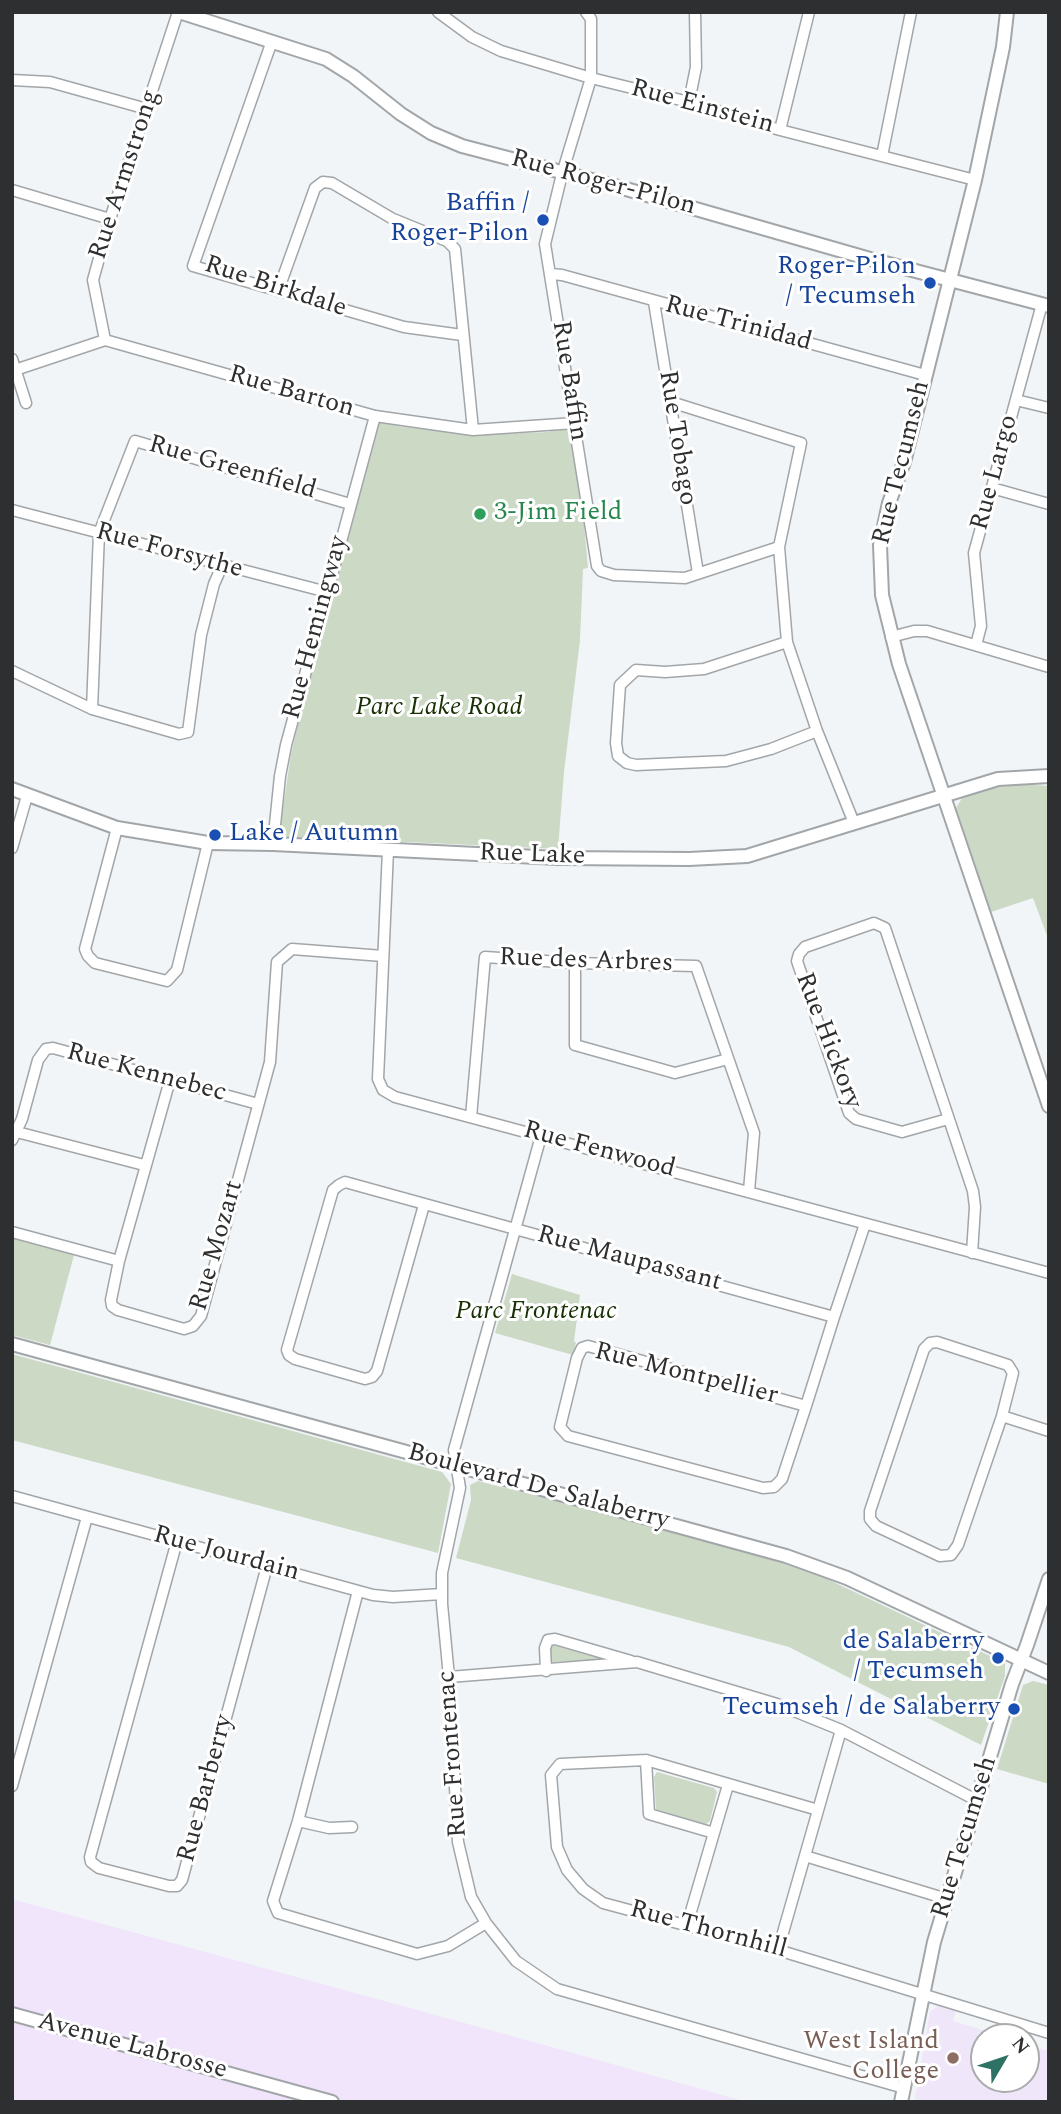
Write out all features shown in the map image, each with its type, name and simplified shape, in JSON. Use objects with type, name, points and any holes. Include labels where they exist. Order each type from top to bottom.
[{"type":"street","name":"Rue Roger-Pilon","points":[[178,12],[326,59],[430,133],[462,146],[1045,305]]},
{"type":"street","name":"Rue Armstrong","points":[[105,340],[93,280],[110,219],[178,12]]},
{"type":"street","name":"Rue Einstein","points":[[438,12],[472,37],[500,51],[591,78],[689,102],[780,130],[975,180]]},
{"type":"street","name":"Rue Baffin","points":[[586,12],[591,19],[591,78],[562,174],[545,244],[598,568],[614,575],[685,578],[779,547]]},
{"type":"street","points":[[689,102],[696,67],[695,12]]},
{"type":"street","points":[[780,130],[809,12]]},
{"type":"street","points":[[882,156],[911,12]]},
{"type":"street","name":"Rue Tecumseh","points":[[1007,12],[1003,47],[975,180],[904,463],[889,503],[880,545],[882,595],[898,664],[1049,1106]]},
{"type":"street","name":"Rue Birkdale","points":[[272,41],[193,266],[404,327],[462,335]]},
{"type":"street","points":[[12,80],[50,82],[147,109]]},
{"type":"street","points":[[278,291],[315,188],[323,182],[332,183],[393,219],[447,241],[455,249],[473,430]]},
{"type":"street","points":[[12,190],[110,219]]},
{"type":"street","name":"Rue Trinidad","points":[[551,274],[925,375]]},
{"type":"street","name":"Rue Tobago","points":[[654,302],[698,573]]},
{"type":"street","name":"Rue Largo","points":[[976,645],[981,626],[974,553],[1045,305]]},
{"type":"street","points":[[26,403],[14,365],[105,340]]},
{"type":"street","name":"Rue Barton","points":[[105,340],[375,416],[473,430],[575,423]]},
{"type":"street","points":[[1016,400],[1049,408]]},
{"type":"street","points":[[671,402],[801,443],[779,547],[787,642],[817,731],[854,823]]},
{"type":"street","name":"Rue Hemingway","points":[[273,844],[284,757],[375,416]]},
{"type":"street","name":"Rue Greenfield","points":[[92,709],[99,533],[135,441],[350,504]]},
{"type":"street","points":[[992,488],[1049,504]]},
{"type":"street","name":"Rue Forsythe","points":[[12,510],[327,592]]},
{"type":"street","points":[[12,671],[92,709],[179,734],[188,732],[201,635],[214,584],[222,566]]},
{"type":"street","points":[[891,637],[914,631],[927,631],[1049,667]]},
{"type":"street","points":[[787,642],[704,669],[665,672],[636,670],[620,685],[616,743],[618,756],[627,763],[636,765],[726,761],[771,749],[817,731]]},
{"type":"street","name":"Rue Lake","points":[[12,789],[117,828],[208,843],[558,858],[724,857],[747,856],[998,779],[1049,776]]},
{"type":"street","points":[[12,848],[27,796]]},
{"type":"street","points":[[117,828],[85,949],[95,963],[167,981],[177,970],[208,843]]},
{"type":"street","name":"Rue Fenwood","points":[[388,850],[378,1079],[383,1090],[395,1097],[1049,1273]]},
{"type":"street","name":"Rue Hickory","points":[[948,1119],[902,1132],[856,1119],[849,1113],[797,961],[805,947],[874,923],[885,928],[973,1191],[975,1207],[972,1253]]},
{"type":"street","name":"Rue Mozart","points":[[170,1080],[118,1261],[111,1300],[112,1306],[118,1310],[184,1329],[194,1325],[201,1316],[270,1062],[277,962],[292,949],[383,956]]},
{"type":"street","name":"Rue des Arbres","points":[[471,1117],[485,957],[575,963],[696,966],[754,1133],[749,1191]]},
{"type":"street","points":[[575,963],[575,1045],[675,1073],[728,1059]]},
{"type":"street","name":"Rue Kennebec","points":[[14,1135],[22,1119],[38,1060],[47,1049],[53,1048],[258,1104]]},
{"type":"street","points":[[14,1135],[144,1166]]},
{"type":"street","name":"Rue Frontenac","points":[[541,1136],[454,1450],[460,1488],[445,1560],[442,1594],[458,1842],[471,1897],[486,1923],[516,1961],[557,1989],[904,2088]]},
{"type":"street","name":"Rue Maupassant","points":[[424,1205],[377,1371],[372,1377],[365,1379],[289,1355],[287,1350],[333,1191],[345,1182],[834,1317]]},
{"type":"street","name":"Rue Montpellier","points":[[806,1406],[588,1346],[582,1349],[577,1359],[560,1427],[568,1436],[763,1488],[774,1487],[782,1479],[806,1406],[834,1317],[865,1224]]},
{"type":"street","points":[[12,1232],[118,1261]]},
{"type":"street","points":[[937,1342],[1009,1366],[1013,1373],[1002,1416],[958,1545],[951,1555],[940,1556],[876,1526],[870,1519],[870,1511],[924,1349],[930,1343],[937,1342]]},
{"type":"street","name":"Boulevard De Salaberry","points":[[12,1344],[804,1562],[939,1620],[1049,1673]]},
{"type":"street","points":[[1002,1416],[1049,1431]]},
{"type":"street","name":"Rue Jourdain","points":[[12,1496],[358,1591],[388,1597],[442,1594]]},
{"type":"street","points":[[12,1786],[87,1517]]},
{"type":"street","name":"Rue Barberry","points":[[177,1541],[90,1857],[99,1868],[169,1886],[177,1886],[182,1880],[267,1566]]},
{"type":"street","name":"Rue Tecumseh","points":[[901,2102],[922,1994],[947,1899],[976,1800],[1049,1578]]},
{"type":"street","points":[[358,1591],[298,1821],[273,1901],[278,1913],[417,1954],[448,1946],[486,1923]]},
{"type":"street","points":[[546,1671],[545,1648],[548,1640],[555,1639],[777,1704],[841,1730],[976,1800]]},
{"type":"street","points":[[449,1677],[636,1662]]},
{"type":"street","points":[[778,1950],[841,1730]]},
{"type":"street","points":[[646,1760],[649,1814],[714,1833]]},
{"type":"street","name":"Rue Thornhill","points":[[818,1810],[646,1760],[560,1764],[554,1768],[551,1775],[557,1847],[567,1870],[583,1889],[603,1903],[778,1950],[1049,2033]]},
{"type":"street","points":[[687,1925],[728,1785]]},
{"type":"street","points":[[298,1821],[329,1828],[352,1827]]},
{"type":"street","points":[[805,1856],[947,1899]]},
{"type":"street","name":"Avenue Labrosse","points":[[12,2014],[332,2102]]},
{"type":"shaded area","points":[[12,1899],[541,2044],[747,2102],[12,2102]]},
{"type":"shaded area","name":"West Island College","points":[[939,2005],[956,2010],[953,2021],[970,2026],[970,2093],[1040,2093],[1040,2048],[1049,2051],[1049,2102],[914,2102],[930,2012]]},
{"type":"green space","name":"Parc Lake Road","points":[[375,416],[397,426],[478,435],[548,432],[575,423],[588,568],[583,569],[580,640],[558,849],[321,838],[273,844],[280,827],[297,728],[377,432]]},
{"type":"green space","points":[[1022,784],[1049,786],[1049,941],[1033,898],[991,912],[956,808],[962,798],[978,790]]},
{"type":"green space","points":[[12,1238],[74,1255],[50,1345],[12,1335]]},
{"type":"green space","name":"Parc Frontenac","points":[[512,1274],[580,1295],[573,1355],[495,1333]]},
{"type":"green space","points":[[12,1354],[442,1472],[451,1484],[438,1553],[12,1440]]},
{"type":"green space","points":[[478,1481],[773,1560],[827,1579],[1005,1663],[1005,1676],[981,1745],[789,1647],[456,1558],[471,1500],[470,1485]]},
{"type":"green space","points":[[552,1645],[598,1660],[552,1662],[549,1647]]},
{"type":"green space","points":[[1033,1681],[1049,1685],[1049,1784],[997,1769],[1023,1685]]},
{"type":"green space","points":[[657,1772],[714,1788],[717,1792],[710,1821],[705,1825],[656,1809],[654,1777]]},
{"type":"place","name":"Baffin / Roger-Pilon","points":[[543,220]]},
{"type":"place","name":"Roger-Pilon / Tecumseh","points":[[930,283]]},
{"type":"place","name":"3-Jim Field","points":[[480,514]]},
{"type":"place","name":"Lake / Autumn","points":[[215,835]]},
{"type":"place","name":"de Salaberry / Tecumseh","points":[[998,1658]]},
{"type":"place","name":"Tecumseh / de Salaberry","points":[[1014,1709]]},
{"type":"place","name":"West Island College","points":[[953,2058]]}]
